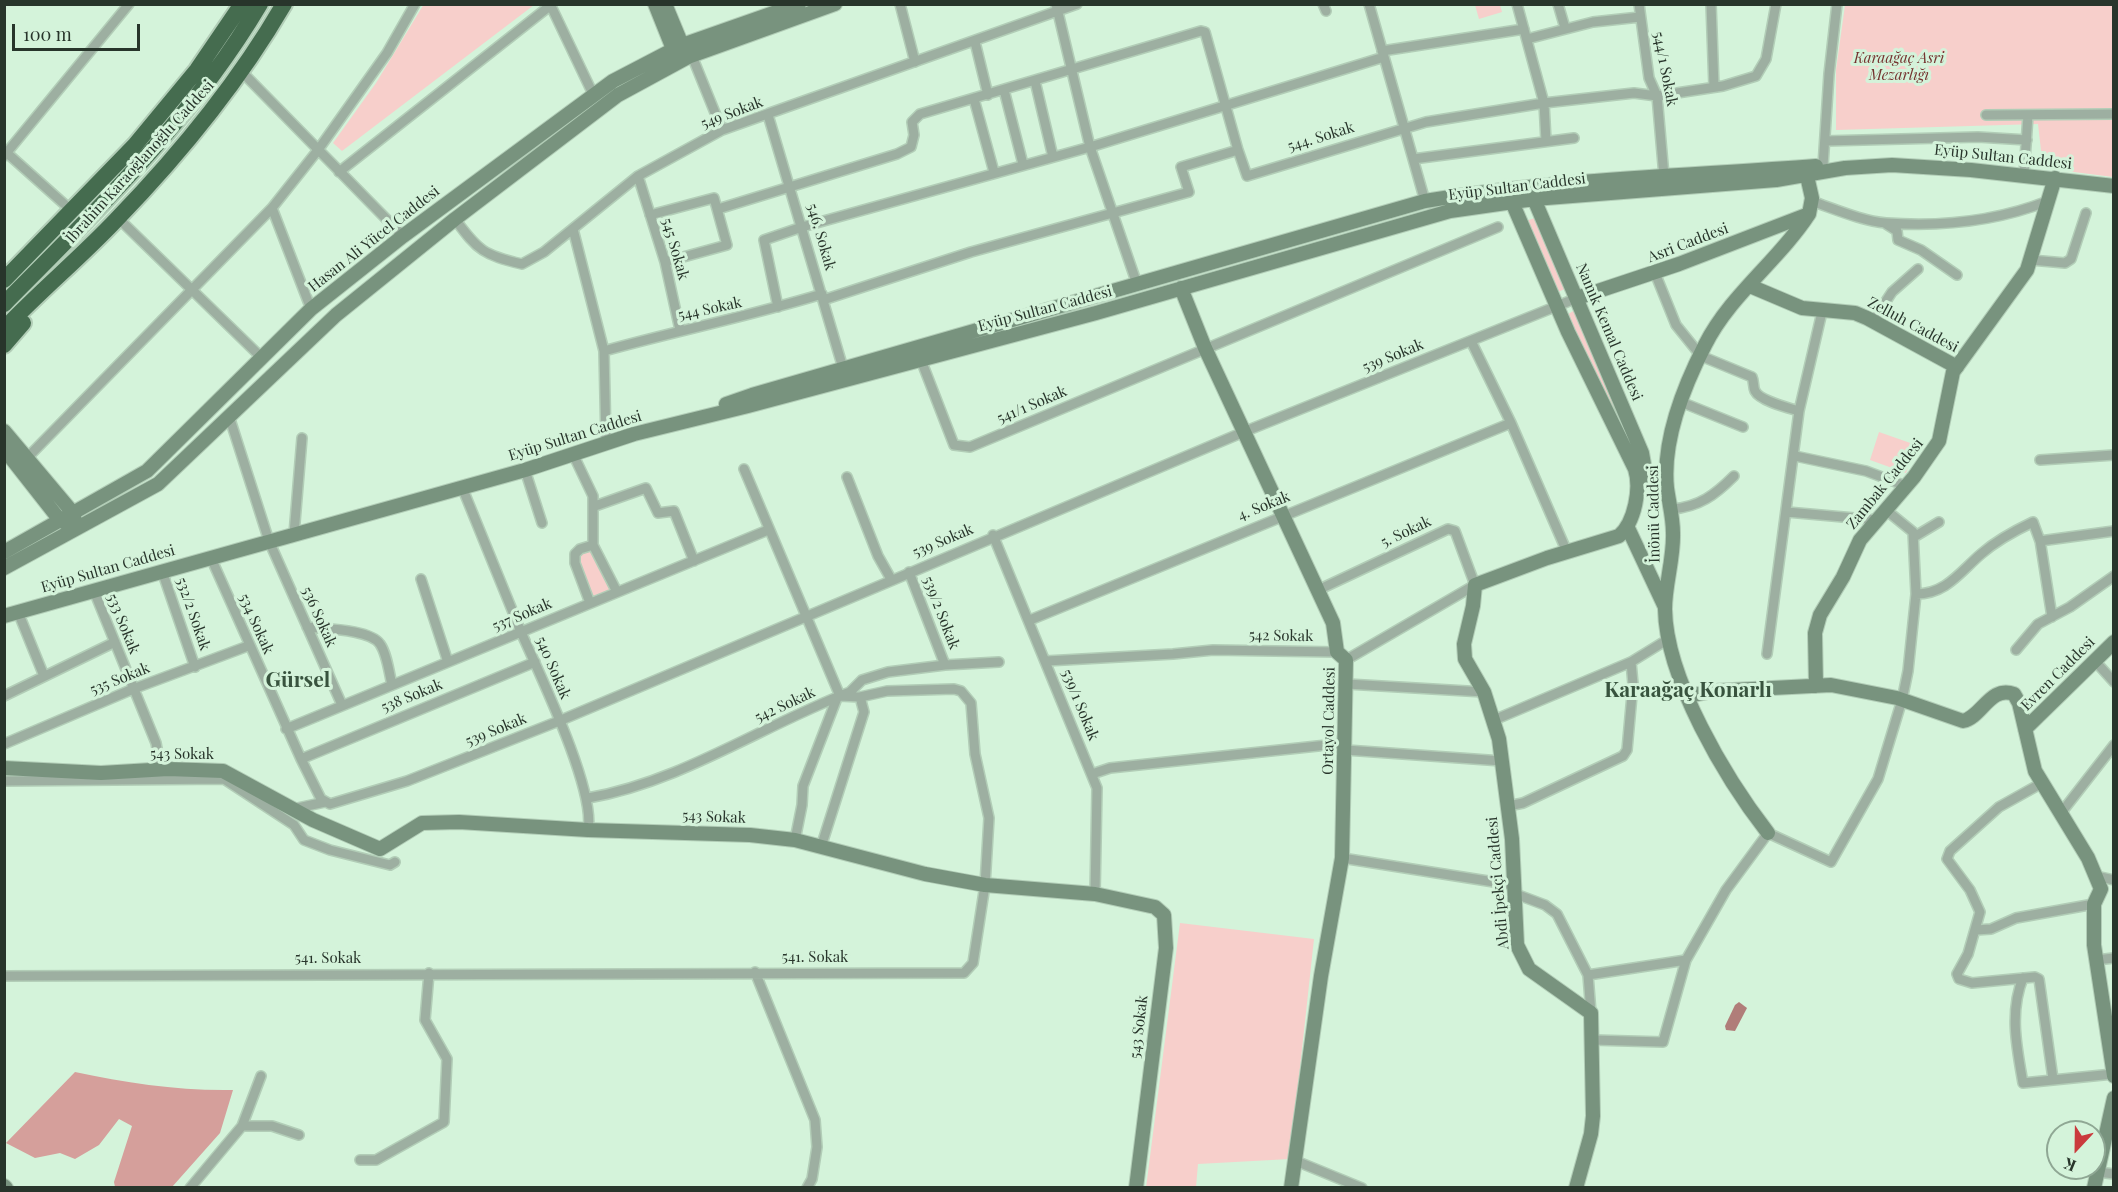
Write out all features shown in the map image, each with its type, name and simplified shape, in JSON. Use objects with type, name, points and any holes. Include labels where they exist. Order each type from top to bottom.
[{"type":"highway","points":[[4,279],[135,145],[196,70],[242,4]]},
{"type":"highway","name":"İbrahim Karaoğlanoğlu Caddesi","points":[[4,304],[152,152],[212,78],[260,4]]},
{"type":"highway","name":"İbrahim Karaoğlanoğlu Caddesi","points":[[4,329],[118,218],[195,131],[242,72],[284,4]]},
{"type":"highway","points":[[4,345],[80,256]]},
{"type":"street","points":[[72,211],[6,155],[129,4]]},
{"type":"street","points":[[655,4],[677,47]]},
{"type":"street","points":[[665,4],[677,47]]},
{"type":"street","points":[[4,568],[158,484],[336,315],[455,219],[618,95],[692,56],[835,4]]},
{"type":"street","points":[[900,4],[915,62]]},
{"type":"street","name":"549 Sokak","points":[[455,219],[475,247],[496,258],[522,264],[544,252],[638,176],[723,130],[975,42],[1057,8],[1077,4]]},
{"type":"street","points":[[1369,4],[1425,201]]},
{"type":"street","points":[[1517,4],[1544,103],[1546,141]]},
{"type":"street","points":[[1558,4],[1565,28]]},
{"type":"street","name":"544/1 Sokak","points":[[1639,4],[1649,78],[1657,96],[1664,176]]},
{"type":"street","points":[[1711,4],[1714,87]]},
{"type":"street","name":"544. Sokak","points":[[1238,150],[1247,176],[1404,127],[1544,103],[1634,93],[1657,96],[1714,87],[1755,76],[1766,58],[1776,4]]},
{"type":"street","points":[[1823,166],[1829,74],[1837,4]]},
{"type":"street","points":[[28,457],[273,208],[318,150],[387,53],[414,5]]},
{"type":"street","points":[[339,172],[551,5],[593,94]]},
{"type":"street","name":"Hasan Ali Yücel Caddesi","points":[[4,552],[147,471],[311,309],[403,236],[593,94],[632,70],[677,47],[789,6]]},
{"type":"street","points":[[1057,8],[1090,147],[1137,284]]},
{"type":"street","points":[[1527,39],[1593,22],[1640,17]]},
{"type":"street","points":[[778,307],[764,240],[994,172],[1090,147],[1383,54],[1524,29]]},
{"type":"street","points":[[718,209],[897,154],[911,147],[914,135],[912,122],[920,114],[1201,31],[1205,32],[1238,150],[1181,166],[1189,192],[1112,213]]},
{"type":"street","points":[[975,42],[988,95]]},
{"type":"street","points":[[692,56],[723,130]]},
{"type":"street","points":[[242,72],[403,236]]},
{"type":"street","points":[[1035,81],[1053,157]]},
{"type":"street","points":[[1004,90],[1023,164]]},
{"type":"street","points":[[974,99],[994,172]]},
{"type":"street","points":[[1986,115],[2114,114]]},
{"type":"street","name":"546. Sokak","points":[[768,115],[843,368]]},
{"type":"street","points":[[2024,175],[2028,115]]},
{"type":"street","points":[[1826,141],[1978,137],[2027,140]]},
{"type":"street","points":[[1413,159],[1574,138]]},
{"type":"street","points":[[714,413],[733,401],[843,368],[1425,201],[1497,189],[1823,166],[1845,168]]},
{"type":"street","name":"Eyüp Sultan Caddesi","points":[[11,614],[525,470],[606,442],[921,360],[1427,217],[1534,199],[1807,176],[1845,168],[1910,166],[2055,178],[2114,186]]},
{"type":"street","name":"545 Sokak","points":[[638,176],[665,262],[680,330]]},
{"type":"street","points":[[1807,176],[1810,207],[1885,223],[1982,221],[2012,214],[2049,201]]},
{"type":"street","name":"Zambak Caddesi","points":[[1816,686],[1817,621],[1843,577],[1854,550],[1939,441],[1950,380],[1957,367],[2024,276],[2031,260],[2055,178]]},
{"type":"street","points":[[650,215],[714,198],[718,209],[727,245],[665,262]]},
{"type":"street","name":"Namık Kemal Caddesi","points":[[1534,199],[1642,453],[1646,470],[1627,526]]},
{"type":"street","points":[[1512,202],[1557,306],[1641,481],[1667,487]]},
{"type":"street","name":"Asri Caddesi","points":[[1577,298],[1655,273],[1810,207]]},
{"type":"street","name":"İnönü Caddesi","points":[[1768,833],[1737,792],[1688,696],[1676,663],[1665,609],[1672,561],[1672,509],[1667,487],[1672,433],[1680,402],[1701,356],[1717,326],[1810,207]]},
{"type":"street","points":[[273,208],[311,309]]},
{"type":"street","name":"544 Sokak","points":[[603,351],[680,330],[747,317],[823,297],[971,252],[1112,213]]},
{"type":"street","points":[[2031,260],[2065,263],[2071,259],[2086,213]]},
{"type":"street","points":[[118,218],[262,358]]},
{"type":"street","points":[[1885,223],[1897,231],[1898,240],[1921,250],[1956,275]]},
{"type":"street","points":[[1205,348],[1498,227]]},
{"type":"street","points":[[573,229],[603,351],[606,442]]},
{"type":"street","points":[[1873,321],[1892,292],[1918,269]]},
{"type":"street","points":[[1655,273],[1676,325],[1701,356],[1752,377],[1755,391],[1799,411]]},
{"type":"street","name":"Zelluh Caddesi","points":[[1750,286],[1781,301],[1822,312],[1854,313],[1957,367]]},
{"type":"street","name":"Ortayol Caddesi","points":[[1181,288],[1205,348],[1246,431],[1282,515],[1333,623],[1347,684],[1342,858],[1317,997],[1291,1188]]},
{"type":"street","name":"539 Sokak","points":[[292,809],[323,801],[330,804],[407,781],[559,721],[993,535],[1577,298]]},
{"type":"street","points":[[1767,654],[1779,550],[1795,456],[1799,411],[1822,312]]},
{"type":"street","points":[[1470,341],[1510,423],[1567,552]]},
{"type":"street","name":"541/1 Sokak","points":[[921,360],[954,445],[965,448],[1205,348]]},
{"type":"street","points":[[1680,402],[1743,427]]},
{"type":"street","name":"536 Sokak","points":[[229,416],[269,541],[342,705]]},
{"type":"street","name":"4. Sokak","points":[[1030,620],[1510,423]]},
{"type":"street","points":[[4,431],[73,513],[78,529]]},
{"type":"street","points":[[294,534],[302,438]]},
{"type":"street","points":[[4,449],[59,519],[78,529]]},
{"type":"street","points":[[573,454],[593,496],[595,506],[593,545],[617,592]]},
{"type":"street","points":[[2040,460],[2114,455]]},
{"type":"street","points":[[1795,456],[1866,471],[1906,486]]},
{"type":"street","points":[[744,469],[838,697],[803,786],[795,840]]},
{"type":"street","points":[[525,470],[542,523]]},
{"type":"street","points":[[1672,509],[1687,508],[1704,502],[1734,476]]},
{"type":"street","points":[[847,477],[878,556],[891,579]]},
{"type":"street","name":"540 Sokak","points":[[462,487],[559,721],[588,798],[591,818],[588,830]]},
{"type":"street","points":[[595,506],[645,489],[658,513],[674,510],[694,561]]},
{"type":"street","points":[[1593,1040],[1663,1042],[1686,960],[1726,890],[1768,833],[1831,862],[1878,779],[1902,700],[1908,671],[1916,594],[1913,532],[1882,515],[1787,512]]},
{"type":"street","points":[[1914,537],[1939,522]]},
{"type":"street","points":[[1916,594],[1928,594],[1947,585],[2006,534],[2033,522],[2040,540],[2052,616]]},
{"type":"street","points":[[1342,656],[1475,585],[1567,552],[1616,538],[1627,526],[1665,609]]},
{"type":"street","name":"537 Sokak","points":[[286,729],[768,530]]},
{"type":"street","name":"5. Sokak","points":[[1318,590],[1448,530],[1455,531],[1459,538],[1475,585]]},
{"type":"street","points":[[2040,540],[2114,531]]},
{"type":"street","name":"539/1 Sokak","points":[[993,535],[1030,620],[1097,788],[1095,894]]},
{"type":"street","points":[[590,603],[575,563],[575,554],[580,549],[593,545]]},
{"type":"street","name":"534 Sokak","points":[[211,558],[286,729],[323,801]]},
{"type":"street","name":"532/2 Sokak","points":[[162,571],[195,667]]},
{"type":"street","name":"539/2 Sokak","points":[[909,572],[945,665]]},
{"type":"street","points":[[2016,650],[2038,624],[2114,576]]},
{"type":"street","points":[[421,579],[448,662]]},
{"type":"street","name":"Abdi İpekçi Caddesi","points":[[1475,585],[1464,652],[1465,659],[1484,692],[1494,720],[1502,761],[1508,806],[1517,945],[1524,963],[1591,1013]]},
{"type":"street","name":"533 Sokak","points":[[94,591],[156,743],[161,770]]},
{"type":"street","points":[[11,614],[44,676]]},
{"type":"street","points":[[307,627],[361,633],[376,639],[381,645],[392,685]]},
{"type":"street","points":[[1494,720],[1631,662],[1670,638]]},
{"type":"street","points":[[4,696],[114,642]]},
{"type":"street","name":"Evren Caddesi","points":[[2025,729],[2114,642]]},
{"type":"street","name":"535 Sokak","points":[[4,744],[133,688],[249,646]]},
{"type":"street","name":"542 Sokak","points":[[1046,661],[1213,650],[1342,656]]},
{"type":"street","points":[[2095,661],[2114,681]]},
{"type":"street","name":"538 Sokak","points":[[301,759],[535,662]]},
{"type":"street","name":"542 Sokak","points":[[588,798],[647,782],[850,692],[862,680],[888,672],[945,665],[999,662]]},
{"type":"street","points":[[1508,806],[1523,803],[1623,756],[1627,750],[1633,684],[1631,662]]},
{"type":"street","points":[[1347,684],[1484,692]]},
{"type":"street","points":[[1688,696],[1713,691],[1816,686],[1851,687],[1902,700],[1964,721],[1971,718],[1993,696],[2010,692],[2019,704],[2032,761],[2042,783],[2061,813],[2101,889],[2094,904],[2094,945],[2113,1075],[2023,1083],[2015,1040],[2016,999],[2023,978]]},
{"type":"street","name":"541. Sokak","points":[[4,976],[964,973],[973,963],[985,885],[990,818],[975,754],[971,703],[954,688],[887,691],[860,697],[838,697]]},
{"type":"street","points":[[821,847],[864,712],[860,697]]},
{"type":"street","points":[[2061,813],[2114,744]]},
{"type":"street","points":[[1092,774],[1110,768],[1346,746],[1502,761]]},
{"type":"street","name":"543 Sokak","points":[[4,768],[101,773],[161,770],[223,771],[292,809],[380,849],[422,823],[459,822],[588,830],[750,835],[795,840],[925,874],[985,885],[1095,894],[1155,907],[1164,915],[1166,948],[1136,1188]]},
{"type":"street","points":[[4,781],[224,779],[294,825],[304,840],[330,850],[390,865],[395,862]]},
{"type":"street","points":[[2042,783],[1999,807],[1950,851],[1947,858],[1970,890],[1980,912],[1968,954],[1957,974],[1959,979],[1972,983],[2023,978],[2039,979],[2052,1079]]},
{"type":"street","points":[[1342,858],[1513,889],[1545,905],[1557,914],[1588,975],[1593,1040],[1591,1134],[1576,1188]]},
{"type":"street","points":[[2096,876],[2114,880]]},
{"type":"street","points":[[1976,930],[1991,929],[2016,918],[2094,904]]},
{"type":"street","points":[[2096,960],[2114,958]]},
{"type":"street","points":[[1588,975],[1686,960]]},
{"type":"street","points":[[755,972],[814,1120],[817,1147],[812,1179],[807,1188]]},
{"type":"street","points":[[360,1160],[376,1160],[444,1122],[447,1059],[425,1020],[429,973]]},
{"type":"street","points":[[190,1188],[242,1126],[261,1076]]},
{"type":"street","points":[[2106,1135],[2114,1098]]},
{"type":"street","points":[[242,1126],[272,1126],[299,1135]]},
{"type":"street","points":[[1296,1161],[1362,1188]]},
{"type":"green space","points":[[424,4],[534,5],[342,151],[333,143],[376,83]]},
{"type":"green space","points":[[1475,5],[1500,5],[1502,12],[1479,19]]},
{"type":"green space","name":"Karaağaç Asri Mezarlığı","points":[[1845,5],[2113,5],[2113,177],[2043,168],[2038,124],[1836,130],[1836,70]]},
{"type":"green space","points":[[1535,218],[1567,288],[1558,292],[1525,221]]},
{"type":"green space","points":[[1576,309],[1638,458],[1638,463],[1567,315]]},
{"type":"green space","points":[[1879,432],[1916,445],[1906,473],[1870,460]]},
{"type":"green space","points":[[591,548],[612,589],[591,597],[578,561],[581,552]]},
{"type":"green space","points":[[1180,923],[1314,939],[1290,1159],[1198,1164],[1196,1187],[1146,1188]]},
{"type":"shaded area","points":[[1739,1002],[1747,1008],[1735,1031],[1726,1030],[1725,1026],[1735,1005]]},
{"type":"shaded area","points":[[75,1072],[153,1086],[233,1090],[220,1133],[172,1187],[115,1187],[114,1182],[132,1126],[119,1119],[99,1145],[75,1159],[60,1153],[35,1158],[6,1143]]},
{"type":"district","name":"Gürsel","points":[[298,680]]},
{"type":"district","name":"Karaağaç Konarlı","points":[[1688,690]]}]
